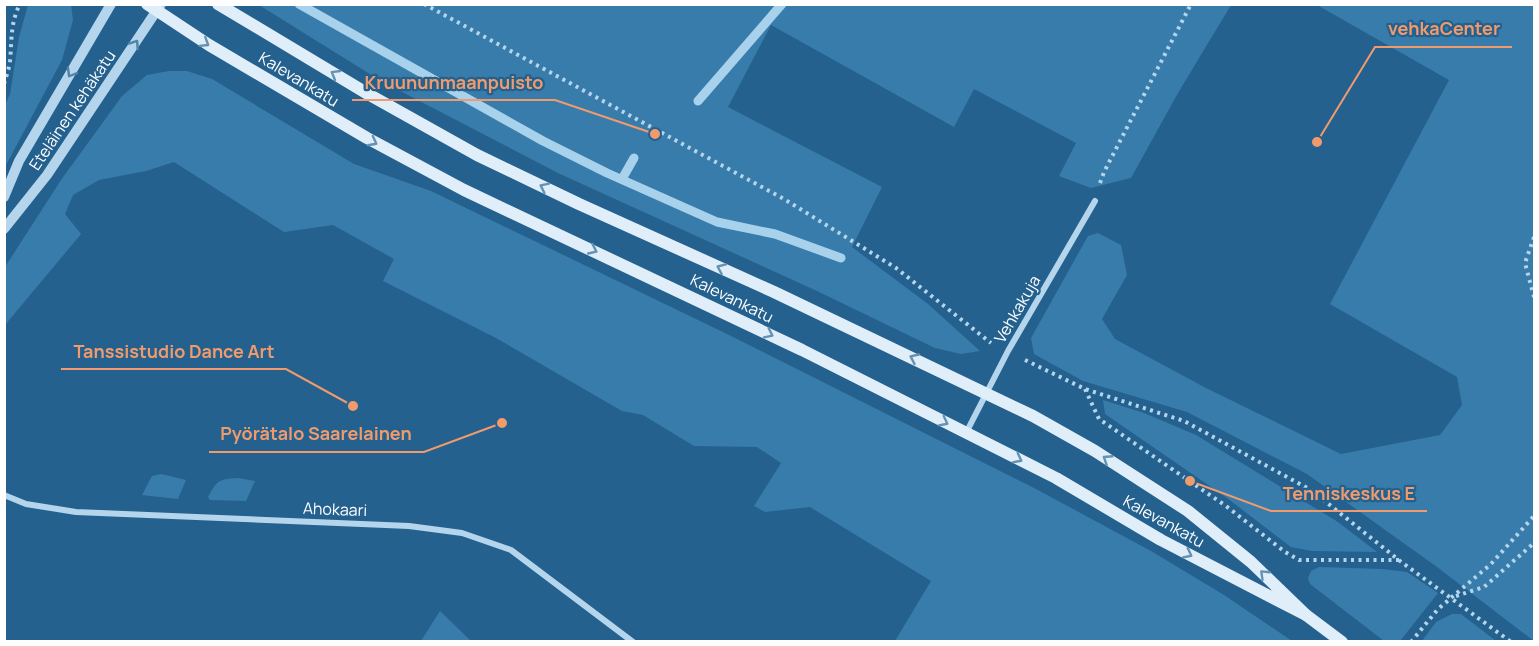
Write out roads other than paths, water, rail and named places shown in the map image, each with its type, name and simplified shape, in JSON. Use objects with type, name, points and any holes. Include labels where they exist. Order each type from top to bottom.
[{"type":"main road","name":"Kalevankatu","points":[[218,4],[477,155],[986,392],[1095,451],[1188,512],[1251,562],[1306,615],[1342,642]]},
{"type":"main road","name":"Kalevankatu","points":[[154,7],[208,45],[367,138],[464,190],[802,350],[1056,478],[1161,540],[1306,615]]},
{"type":"street","name":"Eteläinen kehäkatu","points":[[4,197],[19,161],[111,4]]},
{"type":"street","name":"Eteläinen kehäkatu","points":[[4,229],[47,175],[154,7]]},
{"type":"street","name":"Vehkakuja","points":[[966,433],[1008,351],[1095,201]]},
{"type":"street","name":"Ahokaari","points":[[4,495],[26,504],[76,512],[409,526],[462,533],[511,550],[633,642]]},
{"type":"waterway","points":[[299,4],[543,141],[607,173],[717,222],[775,234],[841,258]]},
{"type":"waterway","points":[[698,101],[782,4]]},
{"type":"waterway","points":[[622,179],[634,158]]},
{"type":"place","name":"Kruununmaanpuisto","points":[[655,134]]},
{"type":"place","name":"vehkaCenter","points":[[1317,142]]},
{"type":"place","name":"Tanssistudio Dance Art","points":[[353,406]]},
{"type":"place","name":"Pyörätalo Saarelainen","points":[[502,423]]},
{"type":"place","name":"Tenniskeskus E","points":[[1190,481]]}]
